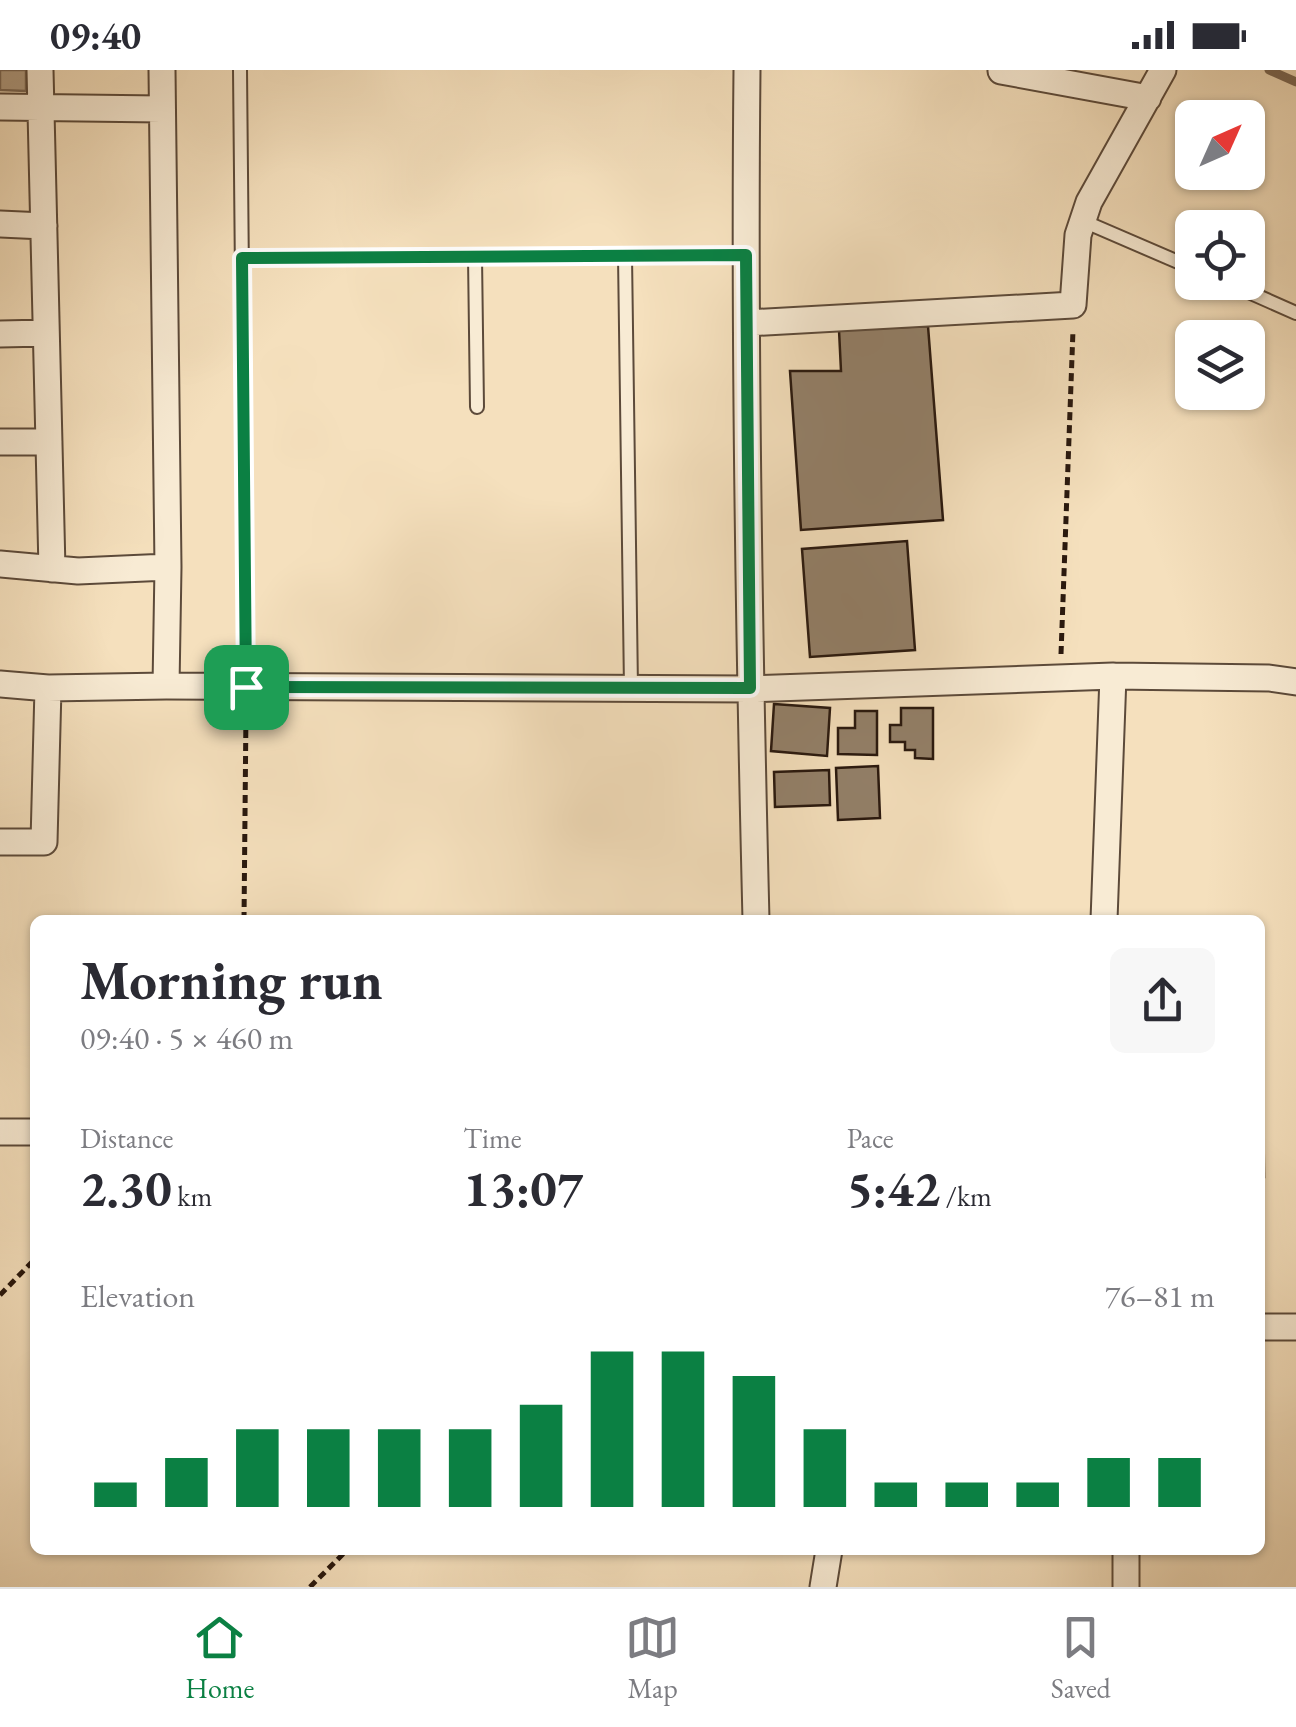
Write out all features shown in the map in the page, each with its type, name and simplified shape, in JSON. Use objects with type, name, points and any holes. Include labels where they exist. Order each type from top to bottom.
[{"type":"street","points":[[40,70],[52,568]]},
{"type":"street","points":[[162,70],[166,686]]},
{"type":"street","points":[[747,70],[750,688],[756,915]]},
{"type":"street","points":[[747,324],[1073,304],[1078,235],[1089,202],[1163,70]]},
{"type":"street","points":[[1001,72],[1148,98]]},
{"type":"street","points":[[0,107],[161,109]]},
{"type":"street","points":[[0,224],[44,226]]},
{"type":"street","points":[[0,334],[46,333]]},
{"type":"street","points":[[0,442],[49,442]]},
{"type":"street","points":[[0,564],[78,571],[168,567]]},
{"type":"street","points":[[0,684],[48,688],[750,688],[1060,676],[1268,678],[1296,682]]},
{"type":"street","points":[[1104,915],[1112,676]]},
{"type":"street","points":[[0,842],[44,842],[48,688]]},
{"type":"street","points":[[0,1132],[30,1132]]},
{"type":"street","points":[[1265,1327],[1296,1328]]},
{"type":"street","points":[[823,1587],[828,1555]]},
{"type":"street","points":[[1126,1555],[1126,1587]]},
{"type":"lane","points":[[240,70],[246,687]]},
{"type":"lane","points":[[1083,221],[1175,261]]},
{"type":"lane","points":[[242,258],[746,255]]},
{"type":"lane","points":[[626,256],[631,688]]},
{"type":"lane","points":[[475,257],[477,407]]},
{"type":"lane","points":[[1265,299],[1296,312]]},
{"type":"path","points":[[1060,676],[1073,304]]},
{"type":"path","points":[[244,915],[246,687]]},
{"type":"path","points":[[0,1295],[30,1264]]},
{"type":"path","points":[[310,1587],[342,1555]]},
{"type":"shaded area","points":[[0,70],[26,70],[26,91],[0,90]]},
{"type":"building","points":[[928,326],[943,520],[801,530],[790,371],[841,371],[839,330]]},
{"type":"building","points":[[907,541],[915,650],[810,657],[802,549]]},
{"type":"building","points":[[774,704],[830,708],[827,756],[771,751]]},
{"type":"building","points":[[901,708],[933,708],[933,759],[915,758],[915,750],[905,750],[905,742],[890,742],[890,725],[901,725]]},
{"type":"building","points":[[855,711],[877,711],[877,755],[838,754],[838,728],[855,728]]},
{"type":"building","points":[[878,766],[880,818],[838,820],[836,768]]},
{"type":"building","points":[[829,770],[830,805],[775,807],[774,772]]},
{"type":"waterway","points":[[1269,70],[1296,82]]},
{"type":"route","points":[[746,255],[750,688],[246,687],[242,258],[746,255]]}]
